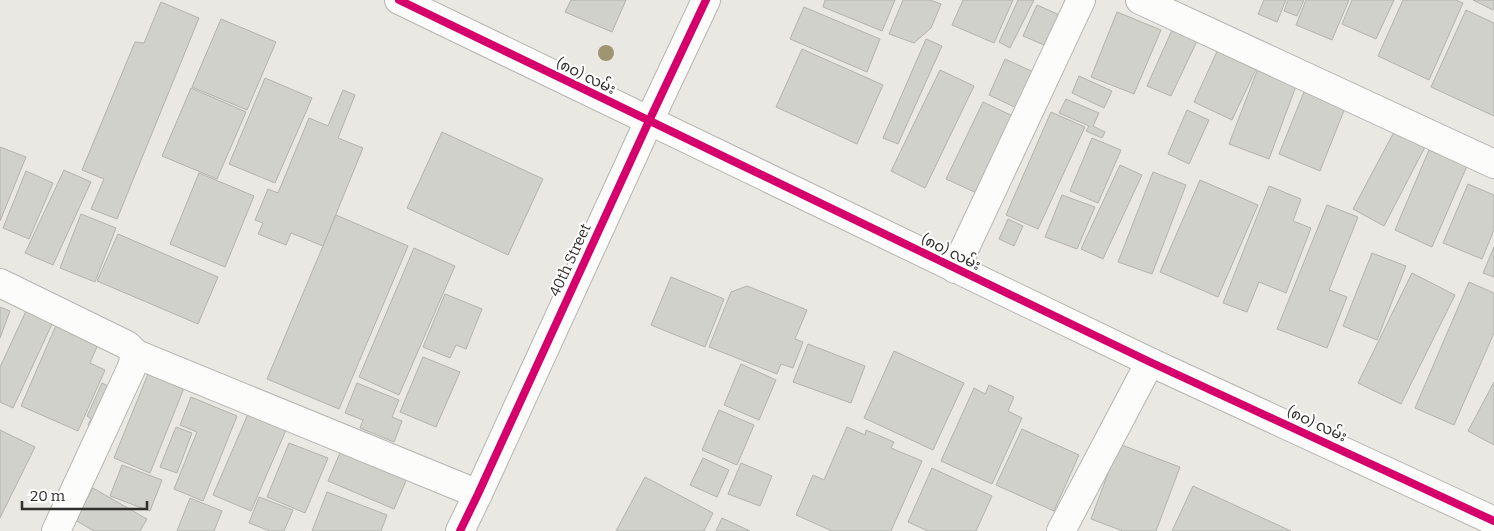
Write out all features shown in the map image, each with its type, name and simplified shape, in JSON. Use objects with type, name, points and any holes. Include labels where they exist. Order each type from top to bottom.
[{"type":"street","name":"(၈၀) လမ်း","points":[[399,0],[1150,362],[1494,521]]},
{"type":"street","name":"40th Street","points":[[460,531],[706,0]]},
{"type":"street","points":[[955,269],[1081,0]]},
{"type":"street","points":[[1140,0],[1494,164]]},
{"type":"street","points":[[0,283],[127,346],[136,354],[478,494]]},
{"type":"street","points":[[56,531],[131,369],[136,354]]},
{"type":"street","points":[[1061,531],[1150,362]]},
{"type":"building","points":[[571,0],[626,0],[612,32],[565,12]]},
{"type":"building","points":[[825,0],[895,0],[882,31],[823,7]]},
{"type":"building","points":[[903,0],[930,0],[941,4],[931,28],[914,43],[889,34]]},
{"type":"building","points":[[963,0],[1013,0],[994,43],[952,25]]},
{"type":"building","points":[[1018,0],[1034,0],[1010,48],[999,42]]},
{"type":"building","points":[[1264,0],[1286,0],[1277,22],[1258,14]]},
{"type":"building","points":[[1288,0],[1304,0],[1297,16],[1284,11]]},
{"type":"building","points":[[1306,0],[1349,0],[1332,40],[1296,25]]},
{"type":"building","points":[[1352,0],[1394,0],[1376,39],[1342,24]]},
{"type":"building","points":[[1403,0],[1456,0],[1463,3],[1429,80],[1378,56]]},
{"type":"building","points":[[1473,0],[1494,0],[1493,10]]},
{"type":"building","points":[[161,2],[199,18],[117,219],[91,209],[104,179],[82,170],[135,42],[144,43]]},
{"type":"building","points":[[1037,5],[1064,17],[1051,48],[1023,36]]},
{"type":"building","points":[[804,7],[880,39],[867,72],[790,39]]},
{"type":"building","points":[[1466,10],[1494,23],[1494,116],[1431,87]]},
{"type":"building","points":[[1117,12],[1161,30],[1134,94],[1091,77]]},
{"type":"building","points":[[221,19],[276,42],[247,110],[192,87]]},
{"type":"building","points":[[1172,30],[1197,41],[1171,96],[1147,86]]},
{"type":"building","points":[[926,39],[942,46],[898,144],[883,138]]},
{"type":"building","points":[[1219,47],[1258,65],[1232,120],[1194,102]]},
{"type":"building","points":[[802,49],[883,85],[857,144],[776,107]]},
{"type":"building","points":[[1005,59],[1040,75],[1023,111],[989,95]]},
{"type":"building","points":[[1260,63],[1299,78],[1269,159],[1229,144]]},
{"type":"building","points":[[940,70],[974,86],[925,188],[891,171]]},
{"type":"building","points":[[1079,76],[1112,91],[1104,108],[1072,93]]},
{"type":"building","points":[[265,78],[312,98],[275,183],[229,164]]},
{"type":"building","points":[[191,88],[246,112],[217,179],[162,156]]},
{"type":"building","points":[[343,90],[355,95],[338,138],[363,148],[323,246],[291,233],[286,245],[258,234],[263,223],[255,220],[268,189],[278,193],[309,118],[328,126]]},
{"type":"building","points":[[1304,92],[1345,108],[1320,171],[1279,154]]},
{"type":"building","points":[[1066,99],[1099,113],[1093,126],[1105,132],[1102,138],[1086,131],[1089,126],[1059,113]]},
{"type":"building","points":[[983,102],[1017,118],[981,195],[946,179]]},
{"type":"building","points":[[1187,110],[1209,120],[1189,164],[1168,154]]},
{"type":"building","points":[[1051,112],[1085,127],[1038,229],[1006,215]]},
{"type":"building","points":[[1395,130],[1425,147],[1384,226],[1353,209]]},
{"type":"building","points":[[442,132],[543,179],[508,255],[407,208]]},
{"type":"building","points":[[1092,138],[1121,150],[1098,203],[1070,191]]},
{"type":"building","points":[[0,147],[26,157],[0,221]]},
{"type":"building","points":[[1429,150],[1467,166],[1432,247],[1395,230]]},
{"type":"building","points":[[1120,165],[1142,175],[1103,259],[1081,249]]},
{"type":"building","points":[[64,170],[91,182],[53,265],[25,253]]},
{"type":"building","points":[[26,171],[53,183],[29,239],[3,228]]},
{"type":"building","points":[[1153,172],[1186,185],[1152,274],[1118,262]]},
{"type":"building","points":[[199,173],[254,196],[225,267],[170,244]]},
{"type":"building","points":[[1200,180],[1258,205],[1218,297],[1160,272]]},
{"type":"building","points":[[1468,184],[1494,195],[1494,230],[1482,259],[1443,243]]},
{"type":"building","points":[[1269,186],[1301,199],[1293,221],[1311,228],[1286,293],[1259,282],[1247,312],[1223,303]]},
{"type":"building","points":[[1062,195],[1095,207],[1077,249],[1045,237]]},
{"type":"building","points":[[1327,205],[1358,217],[1329,290],[1347,297],[1327,348],[1277,329]]},
{"type":"building","points":[[81,214],[116,228],[95,282],[60,268]]},
{"type":"building","points":[[336,215],[408,246],[339,409],[267,379]]},
{"type":"building","points":[[1008,219],[1023,226],[1014,246],[999,239]]},
{"type":"building","points":[[118,234],[218,277],[198,324],[97,281]]},
{"type":"building","points":[[1494,247],[1494,277],[1483,273]]},
{"type":"building","points":[[414,248],[455,266],[399,395],[359,377]]},
{"type":"building","points":[[1372,253],[1406,266],[1377,340],[1343,326]]},
{"type":"building","points":[[1412,273],[1455,295],[1401,404],[1358,383]]},
{"type":"building","points":[[671,277],[724,299],[705,347],[651,325]]},
{"type":"building","points":[[1469,282],[1494,293],[1494,333],[1454,425],[1415,408]]},
{"type":"building","points":[[747,286],[807,310],[795,339],[803,342],[793,368],[781,364],[777,374],[709,347],[731,292]]},
{"type":"building","points":[[445,294],[482,309],[466,349],[456,345],[450,358],[423,347]]},
{"type":"building","points":[[0,307],[10,311],[0,338]]},
{"type":"building","points":[[27,309],[53,322],[13,408],[0,402],[0,367]]},
{"type":"building","points":[[57,323],[99,342],[90,363],[105,370],[78,431],[21,406]]},
{"type":"building","points":[[808,344],[865,366],[851,403],[793,382]]},
{"type":"building","points":[[894,351],[964,383],[933,450],[864,418]]},
{"type":"building","points":[[423,357],[460,372],[436,427],[400,412]]},
{"type":"building","points":[[741,364],[776,380],[759,420],[724,405]]},
{"type":"building","points":[[150,369],[186,383],[150,473],[114,458]]},
{"type":"building","points":[[1494,382],[1494,445],[1468,431]]},
{"type":"building","points":[[102,383],[116,390],[98,430],[88,425],[91,419],[87,416]]},
{"type":"building","points":[[357,383],[399,400],[392,417],[402,421],[394,442],[360,428],[363,420],[345,413]]},
{"type":"building","points":[[989,385],[1014,397],[1008,411],[1022,418],[992,484],[941,461],[974,388],[985,394]]},
{"type":"building","points":[[191,397],[237,416],[203,501],[174,489],[197,432],[180,425]]},
{"type":"building","points":[[719,410],[754,425],[737,465],[702,450]]},
{"type":"building","points":[[248,414],[286,430],[251,511],[213,495]]},
{"type":"building","points":[[176,427],[192,433],[177,473],[160,467]]},
{"type":"building","points":[[847,427],[865,435],[866,430],[894,442],[891,448],[922,461],[891,531],[832,531],[796,515],[813,475],[824,480]]},
{"type":"building","points":[[1022,429],[1079,455],[1054,511],[996,485]]},
{"type":"building","points":[[0,430],[35,447],[0,518]]},
{"type":"building","points":[[289,443],[328,458],[305,513],[267,497]]},
{"type":"building","points":[[1119,444],[1180,467],[1156,531],[1123,531],[1091,519]]},
{"type":"building","points":[[342,448],[408,476],[394,509],[328,481]]},
{"type":"building","points":[[703,458],[729,470],[717,497],[690,485]]},
{"type":"building","points":[[741,463],[772,476],[760,506],[728,494]]},
{"type":"building","points":[[122,465],[162,480],[150,511],[110,496]]},
{"type":"building","points":[[932,468],[992,496],[976,531],[928,531],[908,522]]},
{"type":"building","points":[[645,477],[713,513],[704,531],[616,531]]},
{"type":"building","points":[[1193,486],[1291,531],[1172,531]]},
{"type":"building","points":[[93,488],[147,519],[140,531],[94,531],[75,520]]},
{"type":"building","points":[[327,492],[387,515],[381,531],[312,531]]},
{"type":"building","points":[[259,497],[293,510],[284,531],[270,531],[249,523]]},
{"type":"building","points":[[190,498],[222,511],[214,531],[177,531]]},
{"type":"building","points":[[722,518],[750,531],[716,531]]},
{"type":"cycle path","points":[[399,0],[1150,362],[1494,521]]},
{"type":"cycle path","points":[[460,531],[706,0]]}]
